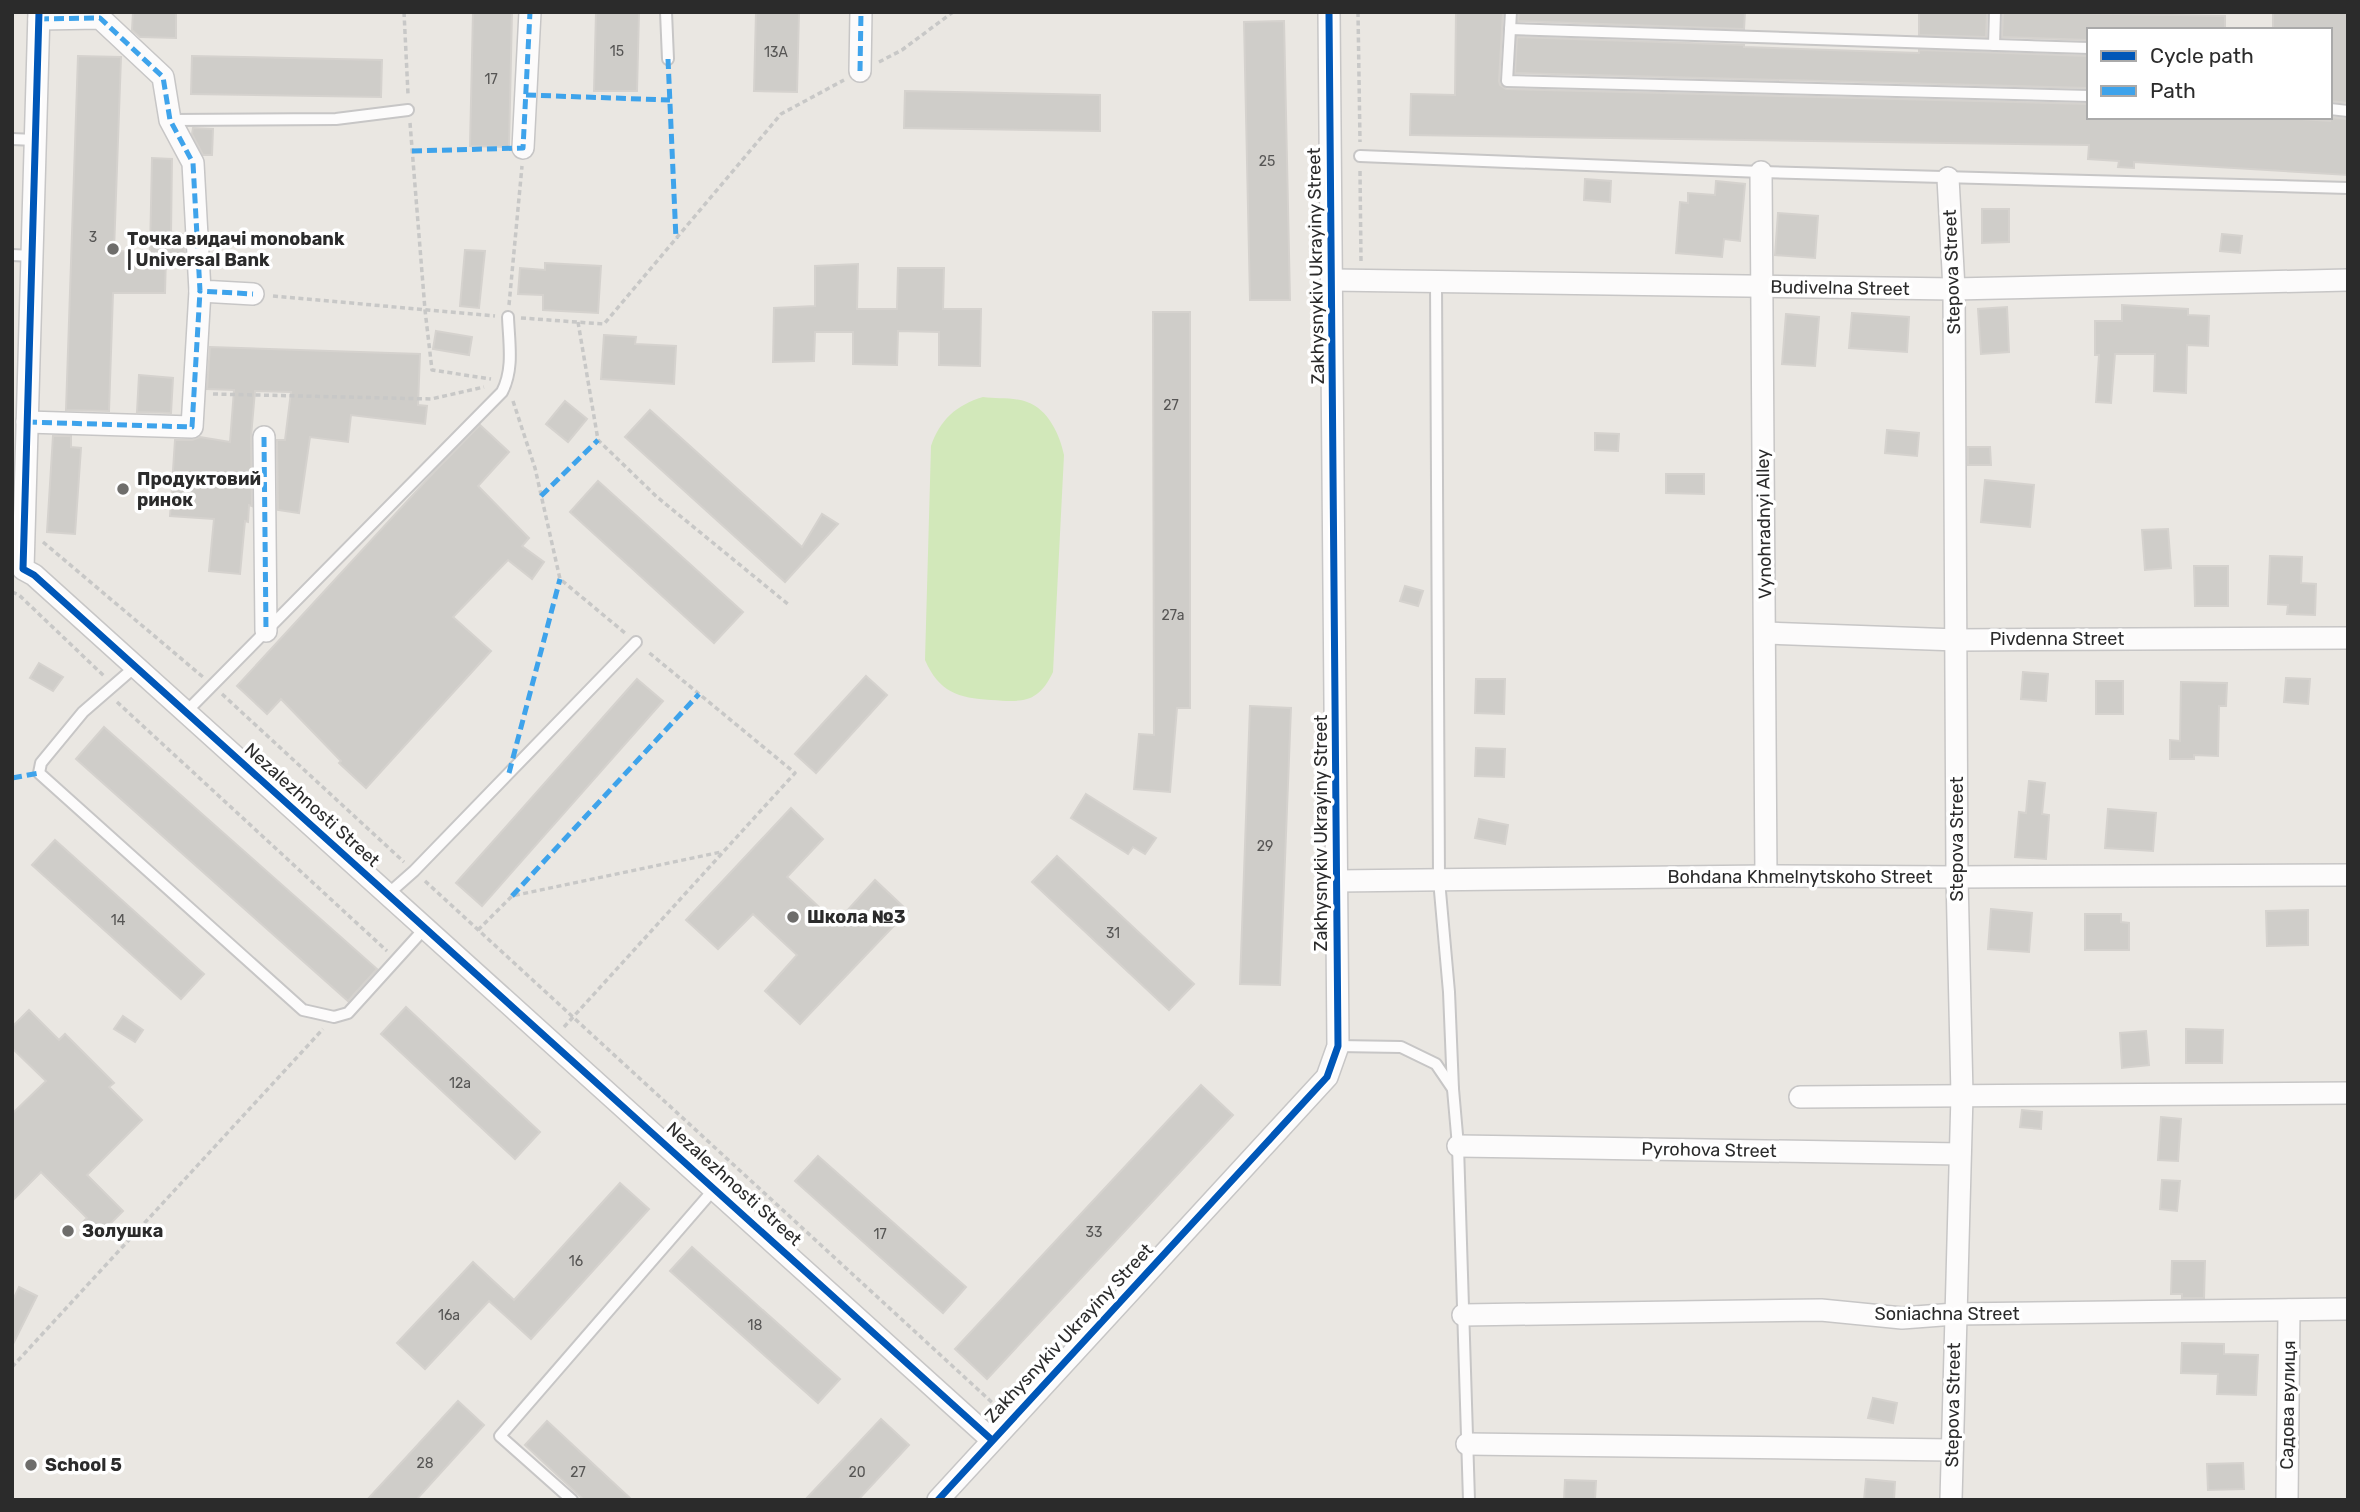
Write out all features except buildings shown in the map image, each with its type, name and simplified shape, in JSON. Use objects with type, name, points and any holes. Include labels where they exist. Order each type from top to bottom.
[{"type":"street","points":[[523,148],[530,12]]},
{"type":"street","points":[[860,71],[861,12]]},
{"type":"street","name":"Zakhysnykiv Ukrayiny Street","points":[[938,1500],[1327,1077],[1338,1046],[1329,12]]},
{"type":"street","points":[[27,422],[192,427],[200,291],[193,163],[170,120],[163,77],[100,18],[39,15]]},
{"type":"street","name":"Nezalezhnosti Street","points":[[39,15],[35,140],[22,255],[27,422],[18,569],[34,575],[136,666],[992,1440]]},
{"type":"street","name":"Vynohradnyi Alley","points":[[1761,172],[1766,876]]},
{"type":"street","name":"Stepova Street","points":[[1948,177],[1954,289],[1957,877],[1962,1095],[1951,1500]]},
{"type":"street","name":"Budivelna Street","points":[[1332,280],[1954,289],[2348,280]]},
{"type":"street","points":[[200,291],[254,294]]},
{"type":"street","points":[[264,437],[266,631]]},
{"type":"street","name":"Pivdenna Street","points":[[1766,633],[1957,640],[2348,638]]},
{"type":"street","name":"Bohdana Khmelnytskoho Street","points":[[1337,881],[1766,876],[2348,875]]},
{"type":"street","points":[[1800,1097],[2348,1093]]},
{"type":"street","name":"Pyrohova Street","points":[[1458,1146],[1959,1154]]},
{"type":"street","name":"Soniachna Street","points":[[1463,1315],[1821,1310],[1902,1318],[1955,1314],[2348,1309]]},
{"type":"street","name":"Садова вулиця","points":[[2287,1500],[2289,1310]]},
{"type":"street","points":[[1467,1444],[1952,1450]]},
{"type":"lane","points":[[666,12],[668,59]]},
{"type":"lane","points":[[1511,12],[1507,81],[2087,96]]},
{"type":"lane","points":[[1994,45],[1995,12]]},
{"type":"lane","points":[[1510,29],[2087,48]]},
{"type":"lane","points":[[170,120],[336,119],[408,110]]},
{"type":"lane","points":[[12,139],[35,140]]},
{"type":"lane","points":[[1360,156],[1761,172],[2348,188]]},
{"type":"lane","points":[[1436,282],[1439,880],[1458,1146],[1469,1500]]},
{"type":"lane","points":[[186,712],[495,400],[507,382],[510,368],[508,317]]},
{"type":"lane","points":[[388,894],[414,871],[636,642]]},
{"type":"lane","points":[[136,666],[83,712],[41,763],[39,774],[303,1010],[334,1017],[348,1013],[425,928]]},
{"type":"lane","points":[[1338,1046],[1401,1047],[1436,1064],[1453,1089]]},
{"type":"lane","points":[[572,1500],[500,1436],[715,1188]]},
{"type":"path","points":[[404,12],[408,110],[432,370],[507,382]]},
{"type":"path","points":[[254,294],[604,324],[781,114],[902,50],[953,12]]},
{"type":"path","points":[[508,317],[523,148]]},
{"type":"path","points":[[578,322],[598,440],[657,497],[789,605]]},
{"type":"path","points":[[194,394],[431,399],[507,382]]},
{"type":"path","points":[[507,382],[535,468],[559,579],[795,774],[550,1041]]},
{"type":"path","points":[[43,542],[212,685],[1011,1420]]},
{"type":"path","points":[[12,592],[19,595],[110,688],[397,959]]},
{"type":"path","points":[[478,930],[512,896],[723,852]]},
{"type":"path","points":[[12,1367],[334,1017]]},
{"type":"green space","points":[[983,397],[1016,399],[1041,410],[1052,424],[1064,455],[1053,672],[1041,690],[1028,699],[1002,701],[959,695],[943,686],[925,660],[931,446],[939,428],[950,415],[965,404]]},
{"type":"marked path","points":[[412,151],[523,148],[530,12]]},
{"type":"marked path","points":[[860,71],[861,12]]},
{"type":"marked path","points":[[39,19],[100,18],[163,77],[170,120],[193,163],[200,291],[253,294]]},
{"type":"marked path","points":[[668,59],[676,239]]},
{"type":"marked path","points":[[526,95],[670,100]]},
{"type":"marked path","points":[[27,422],[192,427],[200,291]]},
{"type":"marked path","points":[[264,437],[266,631]]},
{"type":"marked path","points":[[541,496],[598,440]]},
{"type":"marked path","points":[[509,773],[560,579]]},
{"type":"marked path","points":[[512,896],[699,694]]},
{"type":"marked path","points":[[12,778],[39,773]]},
{"type":"cycle path","points":[[39,12],[23,569],[34,575],[992,1440]]},
{"type":"cycle path","points":[[938,1500],[1327,1077],[1338,1046],[1329,12]]},
{"type":"place","name":"Точка видачі monobank | Universal Bank","points":[[113,249]]},
{"type":"place","name":"Продуктовий ринок","points":[[123,489]]},
{"type":"place","name":"Школа №3","points":[[793,917]]},
{"type":"place","name":"Золушка","points":[[68,1231]]},
{"type":"place","name":"School 5","points":[[31,1465]]}]
